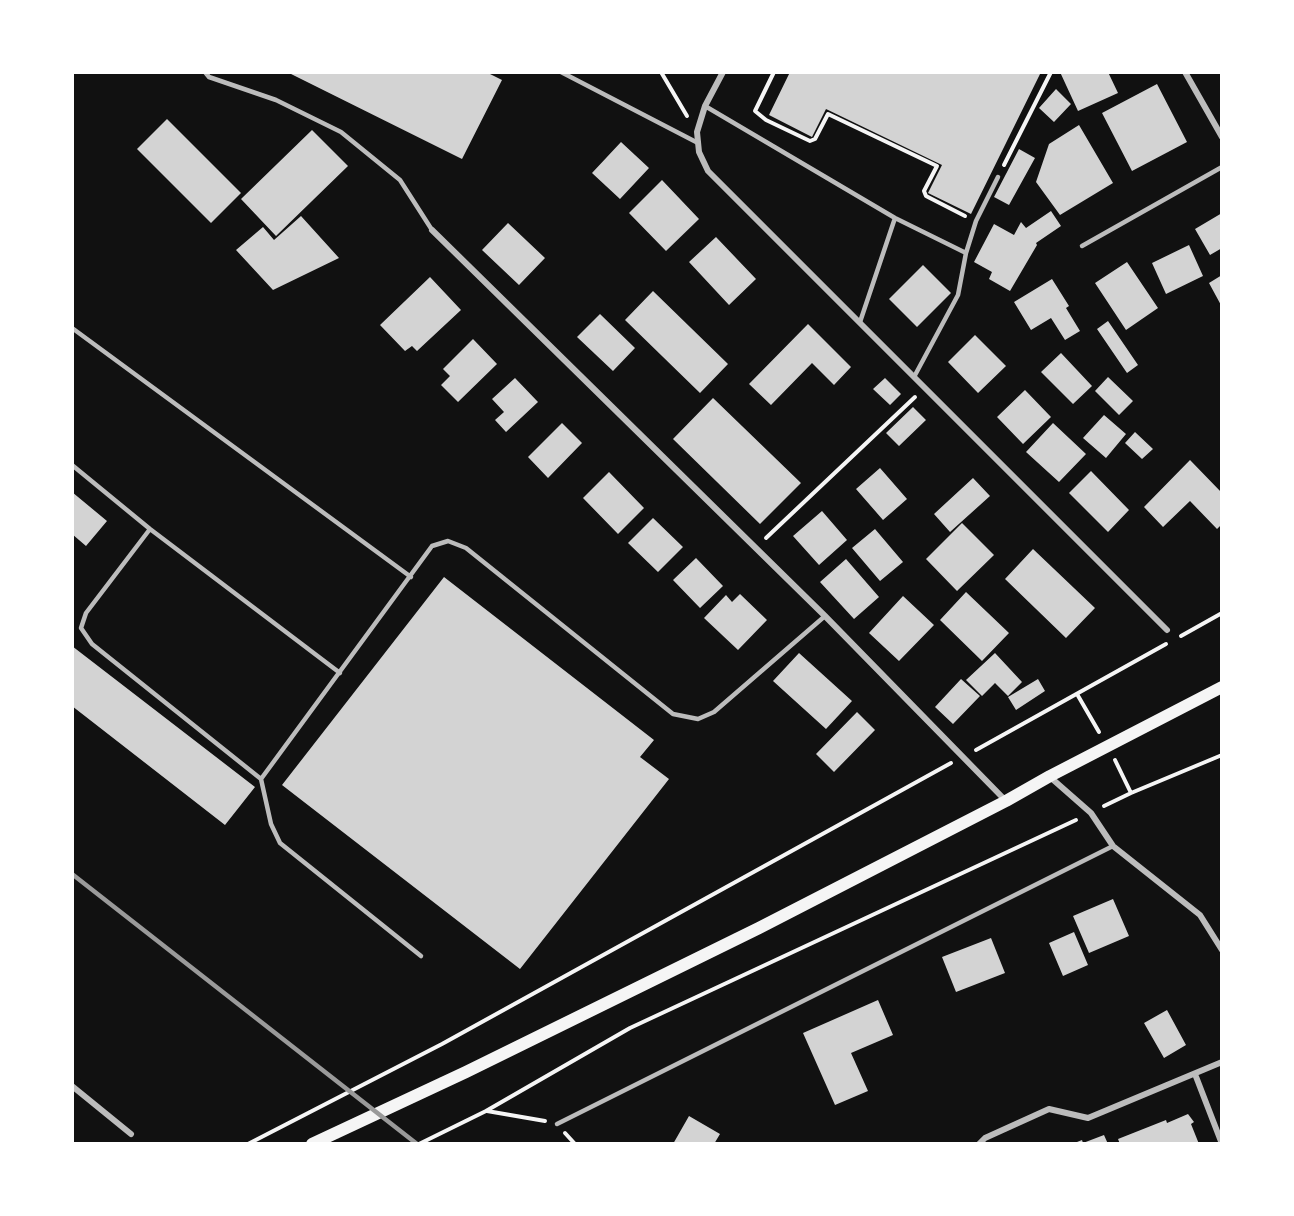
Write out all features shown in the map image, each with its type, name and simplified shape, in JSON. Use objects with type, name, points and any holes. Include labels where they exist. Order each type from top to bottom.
[{"type":"main road","points":[[312,1144],[466,1072],[759,928],[1221,688]]},
{"type":"street","points":[[723,72],[705,106],[697,132],[699,152],[708,171],[1167,630]]},
{"type":"street","points":[[1185,72],[1222,137]]},
{"type":"street","points":[[432,230],[825,616],[1006,801]]},
{"type":"street","points":[[1050,776],[1091,813],[1113,846],[1200,915],[1222,950]]},
{"type":"street","points":[[979,1144],[985,1138],[1049,1109],[1088,1118],[1222,1062]]},
{"type":"street","points":[[1195,1074],[1222,1144]]},
{"type":"street","points":[[72,1086],[131,1134]]},
{"type":"lane","points":[[205,72],[209,77],[276,100],[340,132],[400,180],[432,230]]},
{"type":"lane","points":[[561,72],[698,143]]},
{"type":"lane","points":[[705,106],[895,218],[966,253]]},
{"type":"lane","points":[[1082,246],[1222,167]]},
{"type":"lane","points":[[914,377],[958,295],[966,253],[976,222],[998,177]]},
{"type":"lane","points":[[860,322],[895,218]]},
{"type":"lane","points":[[72,328],[411,577]]},
{"type":"lane","points":[[72,465],[150,528],[340,673]]},
{"type":"lane","points":[[150,528],[86,613],[81,628],[92,645],[261,779],[270,824],[280,843],[421,956]]},
{"type":"lane","points":[[261,779],[432,546],[448,541],[466,548],[674,714],[698,719],[714,712],[825,616]]},
{"type":"lane","points":[[557,1124],[1113,846]]},
{"type":"path","points":[[661,72],[697,132]]},
{"type":"path","points":[[774,72],[755,111],[766,120],[810,141],[816,139],[828,114],[937,166],[924,191],[926,196],[976,222]]},
{"type":"path","points":[[998,177],[1050,72]]},
{"type":"path","points":[[755,548],[924,388]]},
{"type":"path","points":[[248,1144],[442,1044],[1222,613]]},
{"type":"path","points":[[419,1144],[486,1111],[630,1028],[1131,793],[1222,755]]},
{"type":"path","points":[[486,1111],[557,1124]]},
{"type":"building","points":[[287,72],[486,72],[502,80],[462,159]]},
{"type":"building","points":[[790,72],[1041,72],[971,214],[928,193],[942,165],[826,109],[812,137],[769,115]]},
{"type":"building","points":[[1060,72],[1108,72],[1118,93],[1078,111]]},
{"type":"building","points":[[1157,84],[1187,142],[1132,171],[1102,113]]},
{"type":"building","points":[[1056,89],[1071,104],[1054,122],[1039,108]]},
{"type":"building","points":[[167,119],[241,193],[211,223],[137,149]]},
{"type":"building","points":[[1079,125],[1113,183],[1060,215],[1036,182],[1049,144]]},
{"type":"building","points":[[312,130],[348,166],[276,236],[241,199]]},
{"type":"building","points":[[621,142],[649,168],[620,199],[592,173]]},
{"type":"building","points":[[1019,149],[1035,158],[1009,205],[994,197]]},
{"type":"building","points":[[662,180],[699,219],[666,251],[629,213]]},
{"type":"building","points":[[1051,211],[1061,226],[1036,243],[1037,245],[1010,291],[989,279],[992,272],[974,262],[994,224],[1014,235],[1021,222],[1026,228]]},
{"type":"building","points":[[1222,213],[1222,248],[1210,255],[1195,229]]},
{"type":"building","points":[[301,216],[339,258],[273,290],[236,250],[263,227],[274,240]]},
{"type":"building","points":[[508,223],[545,258],[519,285],[482,250]]},
{"type":"building","points":[[716,237],[756,279],[729,305],[689,262]]},
{"type":"building","points":[[1189,245],[1203,276],[1166,294],[1152,263]]},
{"type":"building","points":[[1127,262],[1158,308],[1126,330],[1095,283]]},
{"type":"building","points":[[923,265],[951,293],[917,327],[889,299]]},
{"type":"building","points":[[1222,275],[1222,307],[1209,283]]},
{"type":"building","points":[[430,277],[461,310],[417,351],[412,346],[405,351],[380,325]]},
{"type":"building","points":[[1052,279],[1069,306],[1066,308],[1080,331],[1065,340],[1051,318],[1031,330],[1014,302]]},
{"type":"building","points":[[653,291],[728,364],[700,393],[625,320]]},
{"type":"building","points":[[600,314],[635,348],[613,371],[577,337]]},
{"type":"building","points":[[1108,321],[1138,365],[1127,373],[1097,329]]},
{"type":"building","points":[[808,324],[851,367],[834,385],[812,363],[771,405],[749,384]]},
{"type":"building","points":[[975,335],[1006,366],[978,393],[948,362]]},
{"type":"building","points":[[473,339],[497,364],[458,402],[441,385],[450,376],[443,369]]},
{"type":"building","points":[[1061,353],[1092,386],[1073,404],[1041,372]]},
{"type":"building","points":[[1108,377],[1133,401],[1119,415],[1095,391]]},
{"type":"building","points":[[515,378],[538,402],[506,432],[495,420],[504,412],[492,399]]},
{"type":"building","points":[[885,378],[901,394],[890,405],[873,389]]},
{"type":"building","points":[[1025,390],[1051,417],[1023,444],[997,417]]},
{"type":"building","points":[[713,398],[801,483],[760,524],[673,439]]},
{"type":"building","points":[[913,407],[926,420],[899,446],[886,433]]},
{"type":"building","points":[[1104,415],[1126,434],[1106,458],[1083,438]]},
{"type":"building","points":[[562,423],[582,443],[548,478],[528,457]]},
{"type":"building","points":[[1053,423],[1086,454],[1059,482],[1026,452]]},
{"type":"building","points":[[1135,432],[1153,449],[1142,459],[1125,443]]},
{"type":"building","points":[[1190,460],[1222,493],[1222,524],[1217,529],[1190,501],[1163,527],[1144,507]]},
{"type":"building","points":[[880,468],[907,499],[883,520],[856,489]]},
{"type":"building","points":[[1091,471],[1129,510],[1108,532],[1069,493]]},
{"type":"building","points":[[609,472],[644,508],[618,534],[583,498]]},
{"type":"building","points":[[973,478],[990,496],[950,532],[934,514]]},
{"type":"building","points":[[72,492],[107,521],[86,546],[72,534]]},
{"type":"building","points":[[822,511],[847,540],[819,565],[793,536]]},
{"type":"building","points":[[653,518],[683,547],[658,572],[628,543]]},
{"type":"building","points":[[962,523],[994,555],[957,591],[926,559]]},
{"type":"building","points":[[875,529],[903,562],[880,581],[852,548]]},
{"type":"building","points":[[1033,549],[1095,608],[1066,638],[1005,579]]},
{"type":"building","points":[[696,558],[723,586],[700,608],[673,580]]},
{"type":"building","points":[[846,559],[879,597],[854,619],[820,582]]},
{"type":"building","points":[[444,577],[654,740],[640,757],[669,779],[520,969],[282,785]]},
{"type":"building","points":[[966,592],[1009,633],[982,661],[940,620]]},
{"type":"building","points":[[740,594],[767,620],[738,650],[704,618],[726,595],[732,602]]},
{"type":"building","points":[[903,596],[934,625],[899,661],[869,633]]},
{"type":"building","points":[[72,646],[255,787],[225,825],[72,706]]},
{"type":"building","points":[[799,653],[852,701],[826,729],[773,681]]},
{"type":"building","points":[[995,653],[1022,682],[1008,696],[995,683],[982,696],[966,680]]},
{"type":"building","points":[[961,679],[980,696],[953,724],[935,707]]},
{"type":"building","points":[[1038,679],[1045,691],[1016,710],[1008,697]]},
{"type":"building","points":[[857,712],[875,730],[834,772],[816,754]]},
{"type":"building","points":[[1113,899],[1129,936],[1089,953],[1073,916]]},
{"type":"building","points":[[1074,932],[1088,965],[1063,976],[1049,943]]},
{"type":"building","points":[[991,938],[1005,973],[956,992],[942,957]]},
{"type":"building","points":[[878,1000],[893,1035],[851,1053],[868,1091],[835,1105],[803,1033]]},
{"type":"building","points":[[1167,1010],[1186,1045],[1164,1058],[1144,1023]]},
{"type":"building","points":[[1188,1114],[1194,1122],[1191,1124],[1199,1144],[1120,1144],[1118,1139],[1166,1120],[1167,1123]]},
{"type":"building","points":[[689,1116],[720,1134],[714,1144],[673,1144]]},
{"type":"building","points":[[1104,1135],[1108,1144],[1072,1144],[1082,1140],[1083,1143]]},
{"type":"railway","points":[[72,874],[417,1144]]}]
